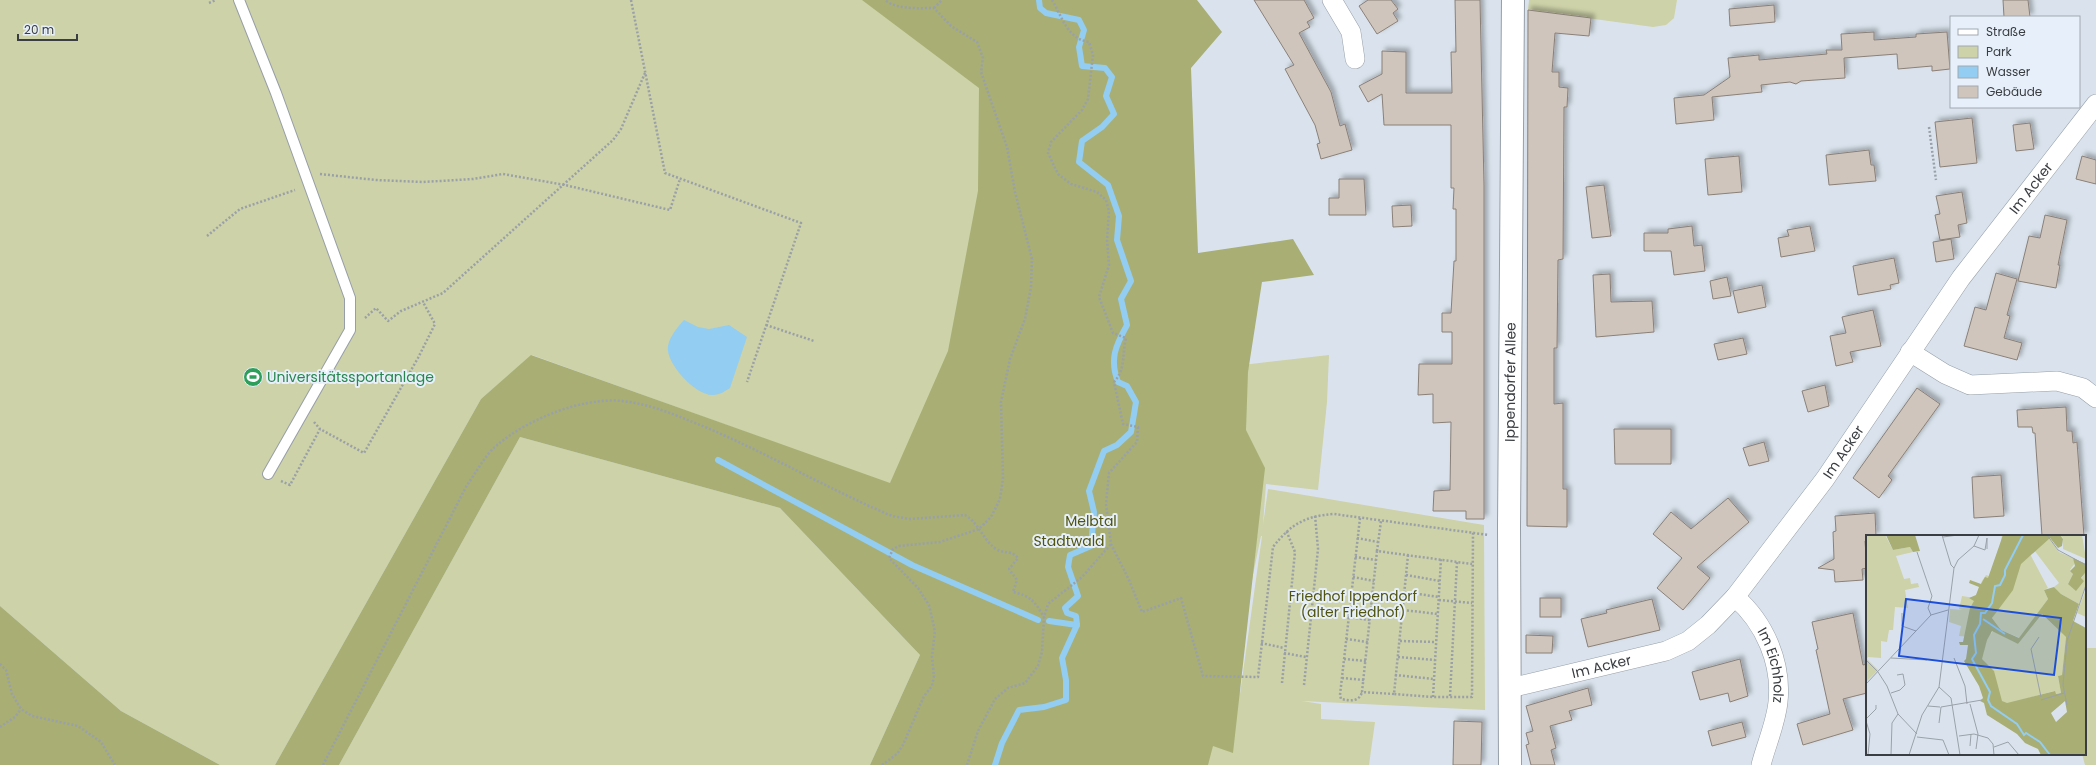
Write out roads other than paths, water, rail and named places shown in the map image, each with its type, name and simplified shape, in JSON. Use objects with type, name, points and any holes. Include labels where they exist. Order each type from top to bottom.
[{"type":"street","points":[[1332,0],[1351,32],[1355,58]]},
{"type":"street","name":"Ippendorfer Allee","points":[[1510,765],[1513,0]]},
{"type":"street","name":"Im Acker","points":[[1510,688],[1666,651],[1688,641],[1708,625],[1736,597],[1825,479],[1961,278],[2096,104]]},
{"type":"street","points":[[1910,352],[1945,374],[1970,385],[2057,381],[2083,388],[2096,398]]},
{"type":"street","name":"Im Eichholz","points":[[1736,597],[1755,618],[1764,632],[1771,648],[1779,683],[1778,704],[1761,765]]},
{"type":"lane","points":[[240,0],[276,93],[350,298],[350,330],[268,474]]},
{"type":"water","points":[[684,320],[698,327],[709,329],[729,325],[747,337],[730,388],[722,393],[713,395],[706,394],[698,390],[683,377],[671,361],[668,353],[669,342],[676,329]]},
{"type":"waterway","points":[[995,765],[1002,743],[1019,710],[1044,707],[1066,700],[1066,680],[1062,658],[1077,625],[1076,616],[1067,613],[1065,608],[1078,596],[1068,567],[1070,555],[1091,546],[1094,512],[1089,491],[1104,451],[1117,445],[1131,432],[1136,402],[1127,386],[1118,382],[1114,366],[1115,352],[1127,325],[1121,299],[1131,281],[1117,240],[1119,216],[1108,185],[1079,162],[1082,141],[1102,127],[1114,114],[1106,96],[1112,77],[1105,68],[1082,66],[1079,47],[1084,30],[1079,20],[1046,13],[1040,8],[1039,0]]},
{"type":"waterway","points":[[718,460],[912,565],[1038,620]]},
{"type":"waterway","points":[[1049,621],[1077,625]]},
{"type":"place","name":"Universitätssportanlage","points":[[253,377]]},
{"type":"park label","name":"Melbtal","points":[[1091,521]]},
{"type":"park label","name":"Stadtwald","points":[[1069,541]]},
{"type":"park label","name":"Friedhof Ippendorf (alter Friedhof)","points":[[1353,604]]}]
